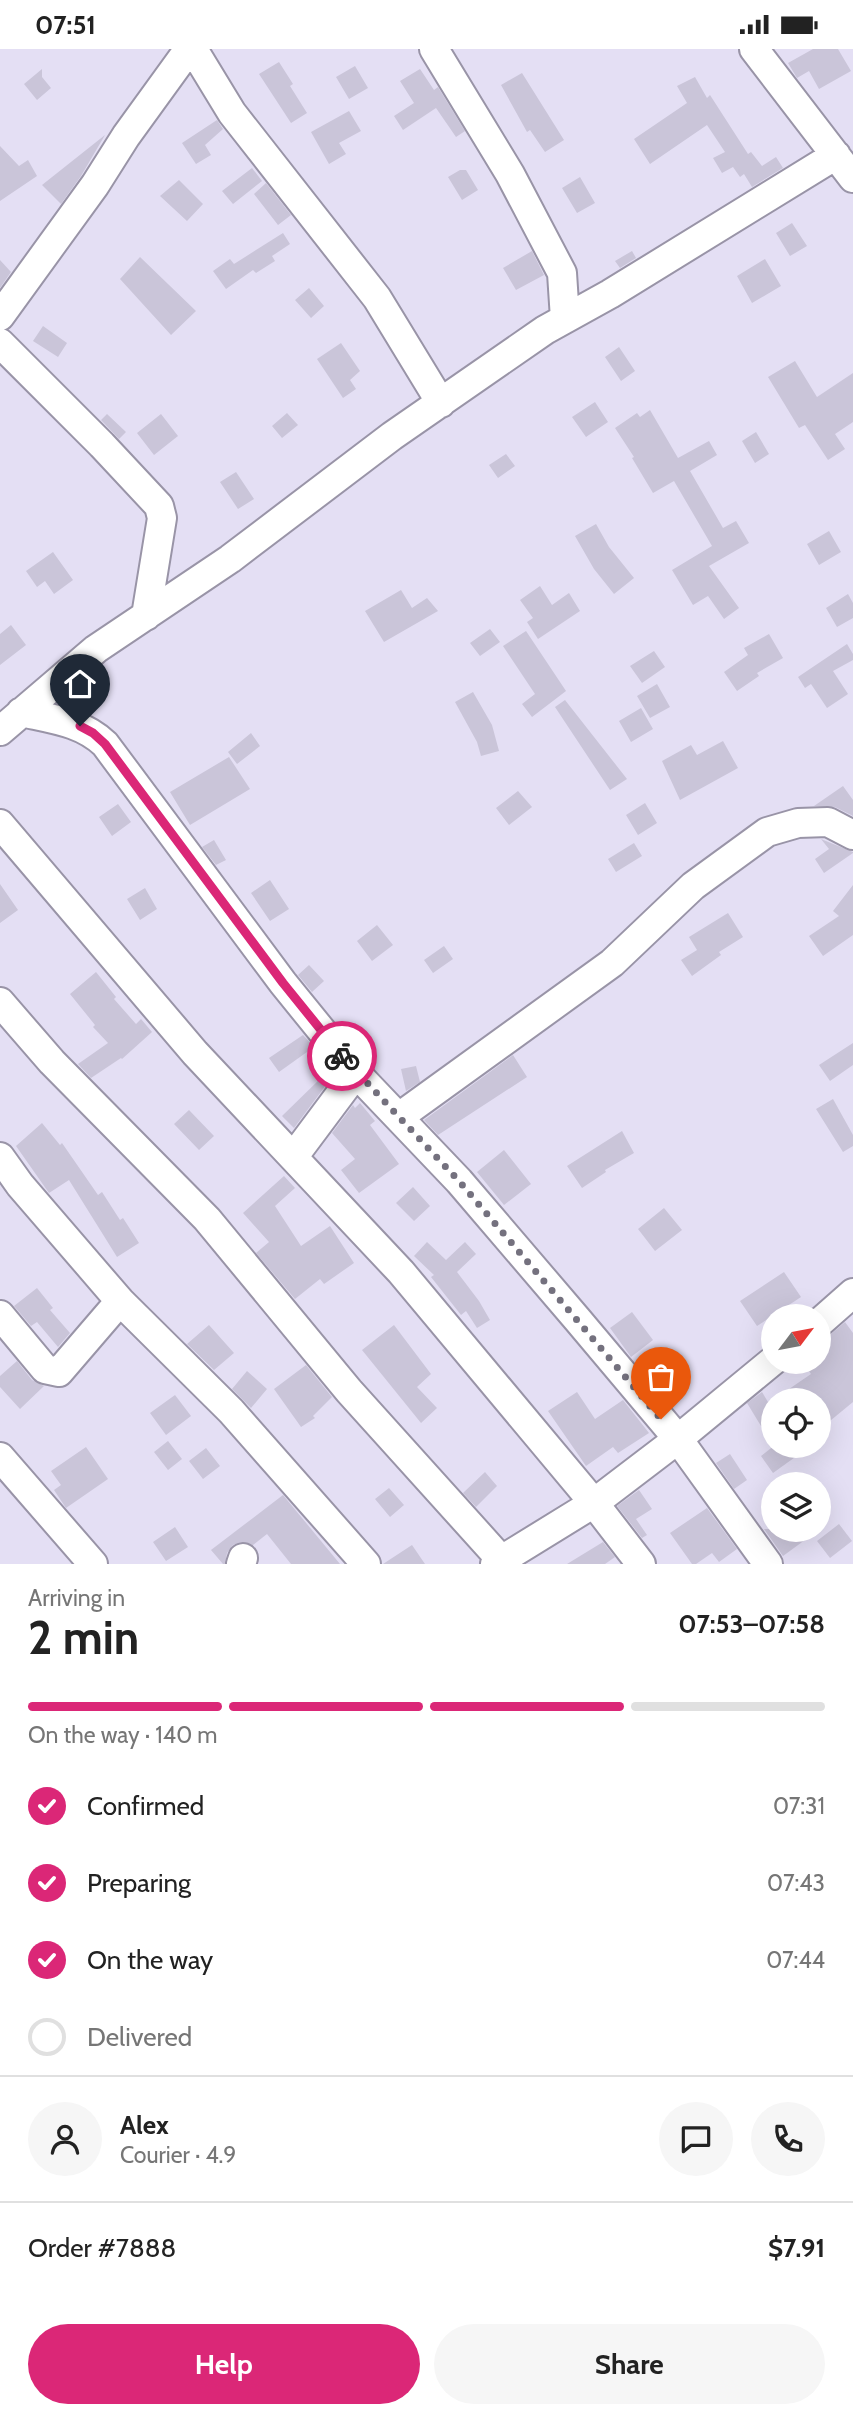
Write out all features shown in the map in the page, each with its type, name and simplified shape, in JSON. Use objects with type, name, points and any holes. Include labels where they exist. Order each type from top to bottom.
[{"type":"street","points":[[0,316],[191,49],[232,113],[369,288],[441,403]]},
{"type":"street","points":[[434,49],[510,174],[562,273],[565,319]]},
{"type":"street","points":[[754,49],[853,178]]},
{"type":"street","points":[[0,731],[96,649],[230,559],[441,403],[545,330],[610,294],[836,155]]},
{"type":"street","points":[[562,273],[610,294]]},
{"type":"street","points":[[0,343],[159,506],[162,518],[146,616]]},
{"type":"street","points":[[21,712],[80,726],[105,744],[283,983],[356,1073],[459,1181],[678,1439],[768,1564]]},
{"type":"street","points":[[398,1117],[612,963],[693,886],[767,832],[798,823],[828,822],[853,835]]},
{"type":"street","points":[[0,824],[195,1053],[401,1272],[594,1503],[641,1564]]},
{"type":"street","points":[[0,1002],[52,1062],[208,1219],[349,1391],[501,1563],[594,1503],[761,1371]]},
{"type":"street","points":[[294,1156],[356,1073]]},
{"type":"street","points":[[0,1157],[20,1185],[120,1301],[230,1411],[366,1564]]},
{"type":"street","points":[[831,1312],[853,1293]]},
{"type":"street","points":[[0,1315],[45,1369],[59,1372],[120,1301]]},
{"type":"street","points":[[0,1457],[93,1564]]},
{"type":"building","points":[[813,49],[838,49],[851,71],[819,89],[809,71],[797,78],[788,63]]},
{"type":"building","points":[[279,62],[307,113],[291,123],[259,74]]},
{"type":"building","points":[[355,66],[368,88],[349,99],[336,77]]},
{"type":"building","points":[[42,69],[42,77],[51,88],[37,100],[24,84]]},
{"type":"building","points":[[420,69],[434,90],[438,87],[465,131],[456,137],[436,108],[403,130],[394,116],[414,103],[400,81]]},
{"type":"building","points":[[522,73],[564,140],[545,152],[530,130],[527,132],[501,85]]},
{"type":"building","points":[[695,77],[707,98],[710,95],[748,154],[751,152],[762,166],[776,157],[783,168],[752,187],[744,174],[740,177],[733,167],[722,173],[713,158],[725,152],[707,125],[650,164],[634,139],[687,103],[677,86]]},
{"type":"building","points":[[349,111],[361,131],[339,143],[346,154],[329,164],[311,132]]},
{"type":"building","points":[[217,120],[223,129],[205,145],[211,155],[196,164],[182,143]]},
{"type":"building","points":[[105,135],[81,176],[61,204],[42,185]]},
{"type":"building","points":[[0,146],[19,166],[28,160],[37,176],[0,201]]},
{"type":"building","points":[[252,168],[262,181],[233,204],[222,191]]},
{"type":"building","points":[[460,170],[466,170],[478,190],[462,200],[448,177]]},
{"type":"building","points":[[580,177],[595,203],[577,213],[562,188]]},
{"type":"building","points":[[179,180],[203,204],[187,221],[160,196]]},
{"type":"building","points":[[266,183],[291,215],[278,225],[254,194]]},
{"type":"building","points":[[792,223],[807,246],[790,256],[776,233]]},
{"type":"building","points":[[283,233],[290,244],[272,256],[275,261],[256,273],[253,270],[226,289],[213,271],[230,259],[234,264]]},
{"type":"building","points":[[532,251],[544,275],[516,290],[503,268]]},
{"type":"building","points":[[632,251],[636,258],[620,268],[615,261]]},
{"type":"building","points":[[140,257],[196,311],[171,335],[120,279]]},
{"type":"building","points":[[765,259],[781,286],[752,303],[737,276]]},
{"type":"building","points":[[0,260],[11,272],[0,288]]},
{"type":"building","points":[[309,288],[324,306],[311,318],[295,300]]},
{"type":"building","points":[[43,326],[67,343],[58,357],[33,341]]},
{"type":"building","points":[[341,343],[360,371],[350,380],[356,389],[343,398],[317,359]]},
{"type":"building","points":[[619,347],[635,371],[621,381],[605,357]]},
{"type":"building","points":[[795,361],[817,397],[853,373],[853,422],[835,434],[845,449],[828,460],[805,425],[799,428],[768,377]]},
{"type":"building","points":[[595,402],[608,422],[586,437],[572,417]]},
{"type":"building","points":[[650,410],[678,458],[709,441],[717,455],[690,471],[723,528],[736,521],[749,543],[709,566],[739,608],[724,619],[708,596],[693,605],[672,570],[712,546],[674,481],[653,493],[615,428],[637,413],[640,417]]},
{"type":"building","points":[[287,413],[298,425],[282,438],[272,426]]},
{"type":"building","points":[[107,414],[126,432],[119,439],[101,420]]},
{"type":"building","points":[[161,414],[178,436],[154,455],[137,433]]},
{"type":"building","points":[[756,432],[769,454],[755,463],[742,441]]},
{"type":"building","points":[[506,454],[515,466],[498,478],[489,465]]},
{"type":"building","points":[[236,472],[254,499],[238,509],[220,482]]},
{"type":"building","points":[[596,524],[609,547],[634,578],[614,594],[594,569],[575,536]]},
{"type":"building","points":[[829,531],[841,552],[819,565],[807,544]]},
{"type":"building","points":[[53,552],[73,580],[54,594],[45,581],[37,587],[26,571]]},
{"type":"building","points":[[540,586],[552,605],[569,593],[580,611],[538,639],[527,622],[533,618],[520,600]]},
{"type":"building","points":[[401,590],[412,608],[427,598],[438,611],[384,642],[365,611]]},
{"type":"building","points":[[848,594],[853,603],[853,618],[837,627],[826,608]]},
{"type":"building","points":[[11,625],[26,645],[0,665],[0,634]]},
{"type":"building","points":[[490,629],[500,642],[480,656],[470,643]]},
{"type":"building","points":[[526,631],[566,691],[532,717],[522,704],[535,694],[503,646]]},
{"type":"building","points":[[769,634],[783,658],[757,673],[759,676],[737,691],[724,672],[748,655],[744,648]]},
{"type":"building","points":[[847,644],[853,654],[853,660],[833,671],[848,694],[827,708],[811,684],[805,688],[798,677]]},
{"type":"building","points":[[654,651],[665,667],[642,683],[630,666]]},
{"type":"building","points":[[657,684],[670,707],[650,718],[637,696]]},
{"type":"building","points":[[473,692],[492,725],[499,751],[481,756],[477,742],[455,702]]},
{"type":"building","points":[[565,700],[627,779],[610,790],[555,707]]},
{"type":"building","points":[[641,708],[653,729],[631,742],[619,721]]},
{"type":"building","points":[[251,733],[260,746],[237,764],[228,752]]},
{"type":"building","points":[[723,741],[738,768],[680,800],[662,761],[691,745],[697,755]]},
{"type":"building","points":[[229,757],[250,789],[190,825],[170,792]]},
{"type":"building","points":[[843,786],[853,800],[853,816],[835,807],[814,806]]},
{"type":"building","points":[[518,791],[532,807],[509,825],[496,808]]},
{"type":"building","points":[[645,803],[657,823],[638,835],[626,815]]},
{"type":"building","points":[[118,804],[131,822],[112,836],[99,817]]},
{"type":"building","points":[[821,839],[853,853],[824,873],[815,859],[829,849]]},
{"type":"building","points":[[214,840],[226,860],[216,865],[202,847]]},
{"type":"building","points":[[634,843],[642,856],[616,872],[608,859]]},
{"type":"building","points":[[270,880],[289,909],[270,921],[251,893]]},
{"type":"building","points":[[0,884],[18,910],[0,923]]},
{"type":"building","points":[[853,885],[853,935],[823,956],[809,936],[839,916],[833,911]]},
{"type":"building","points":[[145,888],[157,909],[140,920],[127,899]]},
{"type":"building","points":[[728,913],[743,937],[719,952],[721,955],[692,976],[681,960],[697,950],[689,937]]},
{"type":"building","points":[[377,925],[393,945],[372,961],[357,941]]},
{"type":"building","points":[[444,946],[453,959],[433,973],[424,960]]},
{"type":"building","points":[[309,965],[324,981],[312,992],[298,975]]},
{"type":"building","points":[[96,972],[116,997],[114,999],[136,1024],[141,1019],[152,1032],[122,1059],[91,1078],[78,1064],[108,1043],[70,994]]},
{"type":"building","points":[[303,1035],[314,1047],[279,1072],[269,1058]]},
{"type":"building","points":[[853,1043],[853,1065],[830,1081],[819,1065]]},
{"type":"building","points":[[513,1055],[527,1077],[438,1135],[424,1120]]},
{"type":"building","points":[[416,1066],[420,1082],[406,1091],[401,1069]]},
{"type":"building","points":[[323,1076],[329,1081],[294,1128],[282,1116]]},
{"type":"building","points":[[833,1099],[853,1135],[853,1146],[843,1152],[816,1109]]},
{"type":"building","points":[[360,1103],[375,1121],[370,1125],[399,1164],[359,1193],[341,1170],[355,1159],[332,1133],[353,1105],[355,1108]]},
{"type":"building","points":[[189,1110],[214,1136],[199,1150],[174,1124]]},
{"type":"building","points":[[42,1123],[60,1145],[62,1143],[98,1195],[102,1192],[139,1243],[117,1257],[69,1180],[49,1193],[16,1146]]},
{"type":"building","points":[[622,1131],[634,1153],[582,1188],[567,1166]]},
{"type":"building","points":[[504,1150],[531,1184],[504,1205],[477,1172]]},
{"type":"building","points":[[284,1176],[295,1188],[275,1206],[301,1246],[330,1226],[354,1263],[324,1284],[320,1279],[295,1299],[256,1253],[269,1242],[243,1213]]},
{"type":"building","points":[[413,1187],[430,1206],[414,1221],[396,1203]]},
{"type":"building","points":[[664,1208],[682,1230],[655,1251],[638,1229]]},
{"type":"building","points":[[427,1242],[446,1260],[465,1242],[476,1254],[457,1272],[490,1320],[477,1328],[466,1311],[461,1315],[431,1277],[434,1275],[414,1256]]},
{"type":"building","points":[[784,1272],[801,1297],[790,1304],[761,1304],[761,1323],[757,1326],[740,1301]]},
{"type":"building","points":[[37,1288],[53,1308],[50,1310],[70,1333],[58,1347],[37,1322],[31,1326],[14,1306]]},
{"type":"building","points":[[632,1312],[653,1340],[631,1357],[610,1328]]},
{"type":"building","points":[[845,1322],[853,1333],[853,1402],[831,1420],[831,1388],[791,1388],[811,1374],[831,1374],[831,1334]]},
{"type":"building","points":[[209,1325],[234,1353],[214,1370],[187,1344]]},
{"type":"building","points":[[394,1325],[431,1374],[417,1387],[437,1408],[421,1423],[362,1350]]},
{"type":"building","points":[[17,1361],[32,1380],[44,1386],[20,1409],[0,1387],[0,1376]]},
{"type":"building","points":[[306,1365],[332,1397],[313,1416],[315,1418],[301,1427],[274,1389]]},
{"type":"building","points":[[247,1371],[267,1389],[251,1408],[232,1389]]},
{"type":"building","points":[[577,1392],[595,1419],[623,1400],[649,1433],[618,1453],[613,1447],[586,1466],[548,1411]]},
{"type":"building","points":[[761,1393],[761,1426],[747,1403]]},
{"type":"building","points":[[175,1395],[191,1416],[166,1435],[150,1413]]},
{"type":"building","points":[[168,1441],[182,1459],[168,1470],[154,1452]]},
{"type":"building","points":[[86,1447],[108,1479],[66,1508],[54,1490],[61,1485],[51,1471]]},
{"type":"building","points":[[206,1448],[220,1466],[203,1479],[189,1461]]},
{"type":"building","points":[[730,1454],[747,1480],[734,1489],[716,1463]]},
{"type":"building","points":[[762,1458],[794,1458],[774,1472]]},
{"type":"building","points":[[485,1472],[497,1486],[476,1507],[463,1493]]},
{"type":"building","points":[[389,1488],[404,1505],[390,1517],[375,1499]]},
{"type":"building","points":[[639,1490],[652,1509],[636,1519],[647,1535],[642,1538],[617,1506]]},
{"type":"building","points":[[283,1495],[340,1564],[291,1564],[267,1534],[253,1545],[240,1542],[233,1545],[223,1564],[211,1550]]},
{"type":"building","points":[[707,1508],[737,1549],[719,1562],[712,1553],[692,1564],[670,1533]]},
{"type":"building","points":[[839,1524],[852,1541],[830,1558],[818,1542],[831,1542],[831,1530]]},
{"type":"building","points":[[175,1527],[188,1547],[166,1561],[153,1542]]},
{"type":"building","points":[[603,1542],[615,1557],[605,1564],[567,1564]]},
{"type":"building","points":[[773,1542],[802,1542],[783,1556]]},
{"type":"building","points":[[412,1545],[425,1564],[383,1564]]},
{"type":"way so far","points":[[342,1056],[459,1181],[661,1419]]},
{"type":"route","points":[[80,726],[105,744],[283,983],[342,1056]]}]
